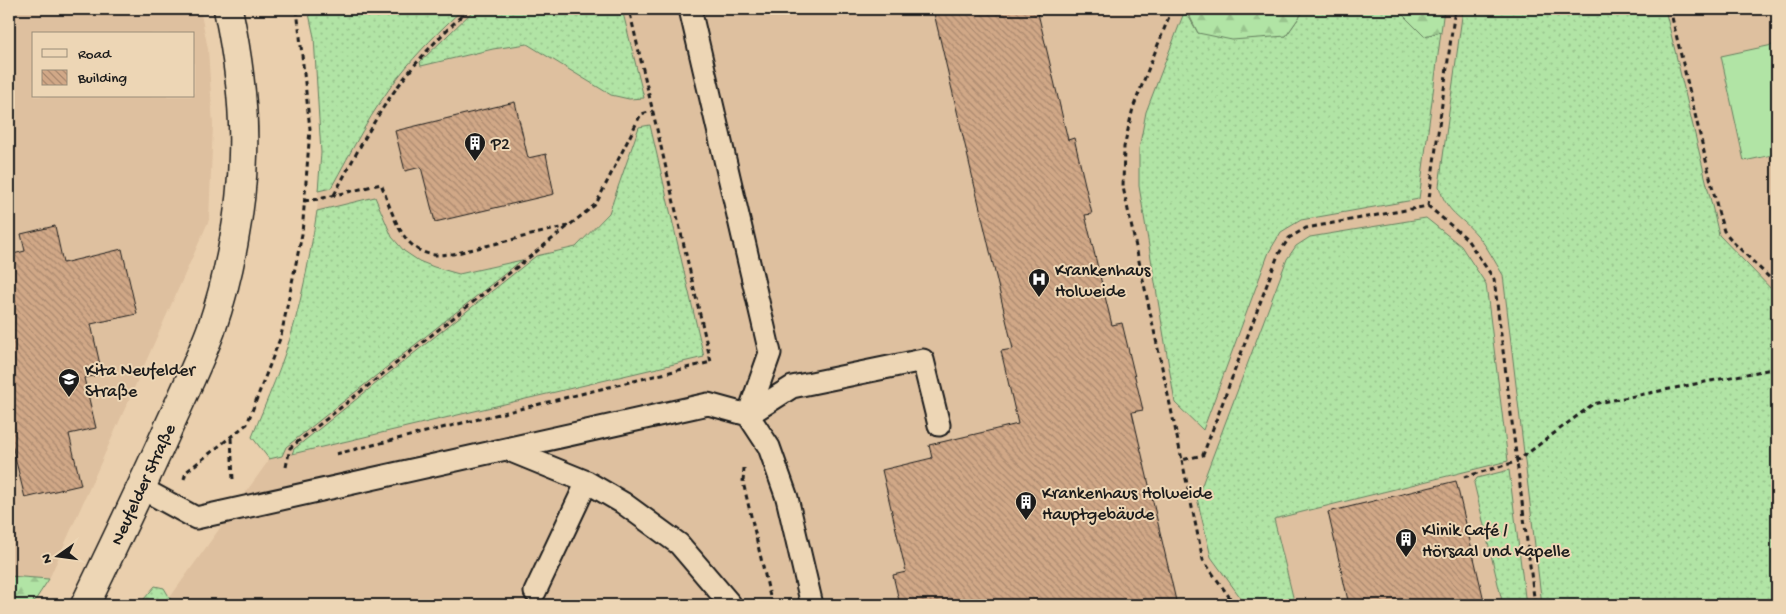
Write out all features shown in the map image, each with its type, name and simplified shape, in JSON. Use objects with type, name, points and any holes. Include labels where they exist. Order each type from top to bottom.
[{"type":"street","name":"Neufelder Straße","points":[[85,605],[186,391],[211,329],[229,265],[244,156],[242,101],[228,9]]},
{"type":"lane","points":[[690,9],[770,353],[748,415]]},
{"type":"lane","points":[[748,415],[792,387],[923,360],[939,425]]},
{"type":"lane","points":[[141,488],[196,518],[708,404],[748,415],[768,447],[787,498],[812,605]]},
{"type":"lane","points":[[506,449],[587,482],[623,503],[679,544],[731,605]]},
{"type":"lane","points":[[535,592],[587,482]]},
{"type":"path","points":[[175,507],[186,472],[247,424],[280,336],[302,234],[310,129],[297,9]]},
{"type":"path","points":[[333,196],[381,110],[404,78],[443,33],[469,9]]},
{"type":"path","points":[[334,455],[711,362],[629,9]]},
{"type":"path","points":[[1172,9],[1133,108],[1124,147],[1123,187],[1203,560],[1235,605]]},
{"type":"path","points":[[1428,206],[1455,9]]},
{"type":"path","points":[[1670,9],[1718,215],[1724,231],[1777,285]]},
{"type":"path","points":[[286,467],[290,448],[596,204],[641,114],[653,111]]},
{"type":"path","points":[[304,200],[333,196],[381,184],[401,232],[410,244],[423,252],[436,255],[453,254],[570,226]]},
{"type":"path","points":[[1182,460],[1203,455],[1278,255],[1289,238],[1306,228],[1428,206]]},
{"type":"path","points":[[1428,206],[1466,238],[1494,279],[1535,605]]},
{"type":"path","points":[[1464,477],[1516,462],[1594,404],[1777,368]]},
{"type":"path","points":[[228,511],[233,480],[231,437]]},
{"type":"path","points":[[744,463],[743,482],[772,605]]},
{"type":"path","points":[[277,469],[295,464]]},
{"type":"path","points":[[233,480],[241,478]]},
{"type":"shaded area","name":"Kita Neufelder Straße","points":[[9,9],[200,9],[208,49],[213,125],[209,220],[49,579],[9,576]]},
{"type":"shaded area","name":"Krankenhaus Holweide","points":[[308,9],[1777,9],[1777,605],[158,605],[171,596],[269,460],[252,437],[275,381],[294,326],[308,269],[317,211],[321,153],[314,37]]},
{"type":"green space","points":[[308,9],[463,9],[429,41],[399,76],[371,116],[331,188],[318,191],[321,153],[314,37]]},
{"type":"green space","points":[[475,9],[622,9],[644,98],[629,99],[611,95],[527,44],[493,49],[421,66],[420,62]]},
{"type":"green space","points":[[1186,9],[1305,9],[1286,36],[1232,40],[1198,33]]},
{"type":"green space","points":[[1305,9],[1397,9],[1424,36],[1441,32],[1419,199],[1301,220],[1281,232],[1269,252],[1203,430],[1175,403],[1139,186],[1139,149],[1146,112],[1185,10],[1198,33],[1286,36]]},
{"type":"green space","points":[[1397,9],[1444,9],[1441,32],[1424,36]]},
{"type":"green space","points":[[1463,9],[1665,9],[1719,235],[1777,295],[1777,605],[1542,605],[1503,275],[1481,239],[1450,208],[1439,186]]},
{"type":"green space","points":[[1777,44],[1777,154],[1744,161],[1721,56]]},
{"type":"green space","points":[[650,125],[704,357],[292,454],[294,449],[536,256],[576,247],[609,213],[639,127]]},
{"type":"green space","points":[[375,197],[392,237],[404,251],[419,261],[459,274],[522,260],[286,447],[282,456],[269,459],[252,437],[290,339],[307,269],[317,211]]},
{"type":"green space","points":[[1426,218],[1461,246],[1486,284],[1508,461],[1274,519],[1295,605],[1246,605],[1211,557],[1197,498],[1287,259],[1296,246],[1310,237]]},
{"type":"green space","points":[[1509,470],[1526,605],[1503,605],[1474,483],[1477,478]]},
{"type":"green space","points":[[9,576],[49,579],[32,605],[9,605]]},
{"type":"green space","points":[[155,586],[164,588],[174,605],[139,605]]},
{"type":"building","points":[[933,9],[1037,9],[1068,140],[1074,138],[1092,214],[1085,215],[1112,325],[1122,323],[1143,410],[1132,412],[1177,605],[900,605],[893,575],[906,572],[882,470],[932,458],[929,445],[1018,424],[1001,351],[1013,349]]},
{"type":"building","name":"P2","points":[[515,102],[528,158],[546,154],[554,194],[435,222],[421,167],[405,171],[395,131]]},
{"type":"building","points":[[55,226],[63,263],[122,249],[137,314],[91,324],[102,374],[84,378],[96,428],[69,434],[81,485],[25,498],[9,433],[9,255],[25,251],[21,234]]},
{"type":"building","name":"Klinik Café / Hörsaal und Kapelle","points":[[1456,481],[1485,605],[1349,605],[1328,512]]},
{"type":"place","name":"P2","points":[[475,162]]},
{"type":"place","name":"Krankenhaus Holweide","points":[[1039,298]]},
{"type":"place","name":"Kita Neufelder Straße","points":[[69,398]]},
{"type":"place","name":"Krankenhaus Holweide Hauptgebäude","points":[[1026,521]]},
{"type":"place","name":"Klinik Café / Hörsaal und Kapelle","points":[[1406,558]]}]
